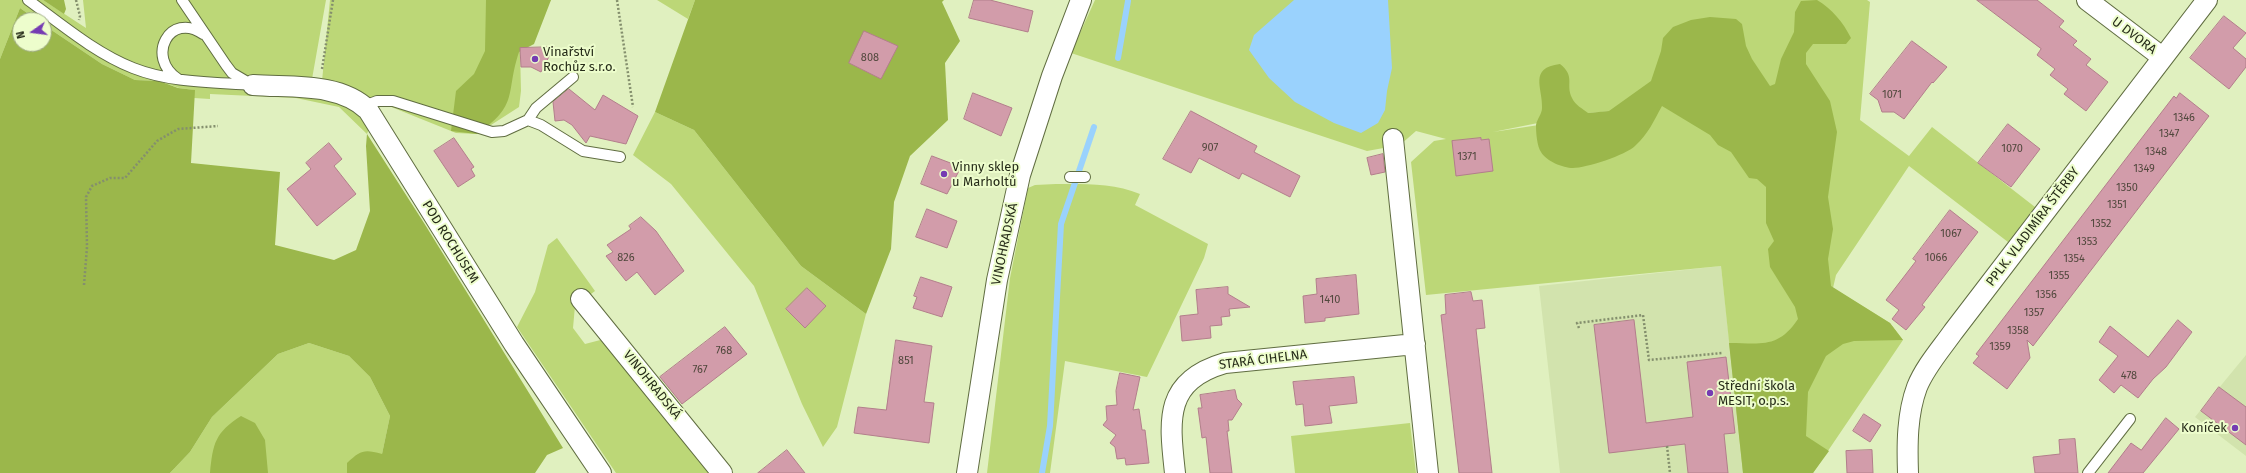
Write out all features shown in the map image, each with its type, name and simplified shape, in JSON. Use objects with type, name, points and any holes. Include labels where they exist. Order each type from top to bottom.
[{"type":"street","name":"VINOHRADSKÁ","points":[[967,473],[974,414],[997,280],[1020,174],[1052,76],[1081,0]]},
{"type":"street","name":"U DVORA","points":[[2087,0],[2162,57]]},
{"type":"street","name":"PPLK. VLADIMÍRA ŠTĚRBY","points":[[1908,473],[1909,422],[1918,386],[1926,369],[2162,57],[2207,0]]},
{"type":"street","name":"POD ROCHUSEM","points":[[253,85],[319,89],[352,98],[364,106],[372,116],[514,344],[601,473]]},
{"type":"street","points":[[1394,139],[1428,473]]},
{"type":"street","name":"VINOHRADSKÁ","points":[[581,299],[722,473]]},
{"type":"street","name":"STARÁ CIHELNA","points":[[1175,473],[1171,428],[1176,400],[1184,386],[1195,376],[1209,368],[1225,363],[1415,344]]},
{"type":"lane","points":[[28,0],[92,46],[118,62],[135,69],[178,80],[253,85]]},
{"type":"lane","points":[[182,0],[232,73],[253,85]]},
{"type":"lane","points":[[178,80],[169,72],[163,59],[162,50],[166,37],[174,31],[185,28],[196,30],[207,36]]},
{"type":"lane","points":[[364,106],[377,101],[393,101],[492,132],[504,131],[528,120],[536,108],[573,78]]},
{"type":"lane","points":[[528,120],[541,125],[583,151],[620,157]]},
{"type":"lane","points":[[1070,177],[1085,177]]},
{"type":"lane","points":[[2088,473],[2130,419]]},
{"type":"path","points":[[319,89],[322,60],[334,0]]},
{"type":"path","points":[[617,0],[633,107]]},
{"type":"path","points":[[84,285],[87,247],[86,197],[92,186],[110,178],[125,178],[157,141],[178,129],[218,126]]},
{"type":"path","points":[[1579,328],[1577,323],[1643,314],[1649,360],[1722,353]]},
{"type":"path","points":[[1667,446],[1670,473]]},
{"type":"shaded area","points":[[1721,266],[1744,473],[1560,473],[1539,286]]},
{"type":"shaded area","points":[[2246,355],[2246,456],[2195,417]]},
{"type":"green space","points":[[0,0],[43,0],[86,28],[83,0],[326,0],[312,79],[322,81],[330,0],[551,0],[520,51],[521,91],[519,107],[477,134],[456,133],[379,102],[367,134],[339,107],[296,98],[210,94],[210,99],[194,98],[194,90],[179,88],[159,81],[135,80],[102,64],[52,30],[52,12],[26,12],[20,8],[18,12],[12,12],[12,28],[0,59]]},
{"type":"green space","points":[[43,0],[64,0],[66,9],[64,14]]},
{"type":"green space","points":[[486,0],[551,0],[534,44],[519,52],[509,98],[500,114],[491,124],[477,134],[451,131],[456,91],[474,74],[485,51]]},
{"type":"green space","points":[[657,0],[695,0],[688,19]]},
{"type":"green space","points":[[695,0],[944,0],[942,2],[960,41],[945,63],[948,120],[910,156],[894,202],[891,249],[866,314],[801,266],[694,130],[655,112]]},
{"type":"green space","points":[[1095,0],[1867,0],[1870,2],[1860,120],[1909,156],[1932,127],[2035,207],[2008,242],[1909,166],[1836,275],[1833,288],[1890,323],[1903,340],[1813,473],[1743,473],[1721,266],[1426,295],[1411,162],[1434,141],[1446,139],[1416,131],[1400,145],[1367,151],[1071,53]],"holes":[[[1650,108],[1493,132],[1588,113]]]},
{"type":"green space","points":[[1817,0],[1828,7],[1837,16],[1851,38],[1846,44],[1813,44],[1806,53],[1806,64],[1830,101],[1837,132],[1828,197],[1833,229],[1828,259],[1831,286],[1890,323],[1903,340],[1854,341],[1843,344],[1826,356],[1808,392],[1806,436],[1829,451],[1813,473],[1743,473],[1729,343],[1760,343],[1776,340],[1791,329],[1798,319],[1795,307],[1770,267],[1768,249],[1774,241],[1766,223],[1766,187],[1757,179],[1749,178],[1731,152],[1718,145],[1710,135],[1662,106],[1647,132],[1630,150],[1587,166],[1569,168],[1555,163],[1543,155],[1538,143],[1536,125],[1542,108],[1539,80],[1544,70],[1550,66],[1560,64],[1568,73],[1570,93],[1577,105],[1588,113],[1609,111],[1651,81],[1661,51],[1663,38],[1673,27],[1691,20],[1710,17],[1736,19],[1742,24],[1746,46],[1752,59],[1770,86],[1775,84],[1781,59],[1794,32],[1795,12],[1801,1]]},
{"type":"green space","points":[[20,8],[26,12],[18,12]]},
{"type":"green space","points":[[12,28],[12,52],[52,52],[52,30],[102,64],[135,80],[159,81],[178,88],[195,90],[191,163],[280,172],[275,245],[334,260],[356,250],[370,211],[366,146],[367,134],[424,223],[563,448],[547,455],[535,473],[347,473],[347,463],[359,453],[371,451],[382,454],[390,416],[370,377],[349,356],[309,343],[278,354],[212,417],[190,452],[170,473],[0,473],[0,59]]},
{"type":"green space","points":[[655,112],[694,130],[801,266],[866,314],[837,427],[823,447],[802,404],[754,286],[671,184],[633,155]]},
{"type":"green space","points":[[1088,184],[1130,190],[1140,194],[1135,205],[1208,244],[1204,258],[1147,377],[1065,361],[1050,473],[987,473],[1010,278],[1028,188],[1035,185]]},
{"type":"green space","points":[[557,238],[595,291],[575,306],[573,328],[585,344],[608,338],[709,473],[616,473],[517,327],[535,292],[548,245]]},
{"type":"green space","points":[[309,343],[349,356],[370,377],[390,416],[378,473],[170,473],[190,452],[212,417],[278,354]]},
{"type":"green space","points":[[241,416],[255,423],[265,440],[268,473],[210,473],[212,454],[217,440],[232,422]]},
{"type":"green space","points":[[1410,423],[1416,473],[1295,473],[1291,436]]},
{"type":"water","points":[[1294,0],[1388,0],[1392,68],[1385,110],[1378,123],[1361,133],[1334,123],[1295,102],[1269,78],[1249,50],[1254,35]]},
{"type":"building","points":[[974,0],[990,0],[1033,11],[1028,32],[969,18]]},
{"type":"building","points":[[1977,0],[2037,0],[2064,21],[2059,27],[2077,41],[2073,45],[2091,59],[2086,65],[2108,82],[2086,111],[2064,94],[2068,89],[2050,75],[2055,69],[2037,55],[2041,49]]},
{"type":"building","points":[[2224,16],[2246,33],[2233,48],[2246,59],[2246,67],[2229,89],[2190,58]]},
{"type":"building","points":[[864,31],[898,46],[881,79],[849,63]]},
{"type":"building","points":[[1912,41],[1947,67],[1933,83],[1932,82],[1904,119],[1894,112],[1882,112],[1878,100],[1870,94]]},
{"type":"building","points":[[554,47],[541,72],[531,67],[521,67],[520,48]]},
{"type":"building","points":[[569,89],[595,110],[603,95],[638,116],[626,144],[590,136],[586,143],[572,125],[564,120],[555,121],[553,102]]},
{"type":"building","points":[[973,93],[1012,108],[1001,136],[964,119]]},
{"type":"building","points":[[2180,93],[2209,116],[2033,346],[2027,340],[2030,358],[2007,389],[1973,363],[1979,356],[1976,354],[2174,96],[2176,98]]},
{"type":"building","points":[[1191,111],[1257,146],[1254,152],[1300,176],[1290,197],[1242,173],[1239,179],[1199,158],[1191,173],[1163,159]]},
{"type":"building","points":[[2008,124],[2040,149],[2011,187],[1978,163]]},
{"type":"building","points":[[454,138],[474,167],[471,169],[475,176],[458,187],[434,151]]},
{"type":"building","points":[[1481,138],[1481,140],[1489,139],[1493,171],[1456,176],[1452,141]]},
{"type":"building","points":[[329,143],[342,159],[334,166],[356,194],[317,226],[287,189],[311,169],[306,163]]},
{"type":"building","points":[[1383,154],[1385,172],[1371,175],[1367,158]]},
{"type":"building","points":[[932,156],[961,167],[947,194],[921,184]]},
{"type":"building","points":[[927,209],[957,221],[947,248],[916,237]]},
{"type":"building","points":[[1950,210],[1978,232],[1922,305],[1925,307],[1906,330],[1892,319],[1899,310],[1886,300],[1916,261],[1913,259]]},
{"type":"building","points":[[641,217],[656,231],[684,271],[655,295],[637,272],[626,281],[606,256],[613,252],[607,245],[631,229],[629,226]]},
{"type":"building","points":[[1356,275],[1359,314],[1325,318],[1325,321],[1305,323],[1303,296],[1317,294],[1316,279]]},
{"type":"building","points":[[921,277],[952,287],[942,317],[913,308],[917,297],[914,296]]},
{"type":"building","points":[[1228,287],[1228,294],[1250,307],[1229,309],[1230,316],[1221,317],[1222,325],[1210,326],[1211,338],[1182,341],[1180,316],[1198,314],[1196,290]]},
{"type":"building","points":[[807,288],[826,306],[805,328],[786,309]]},
{"type":"building","points":[[1471,292],[1473,301],[1482,300],[1485,328],[1476,329],[1492,473],[1459,473],[1454,430],[1441,315],[1446,314],[1445,295]]},
{"type":"building","name":"Střední škola MESIT, o.p.s.","points":[[1634,320],[1646,423],[1693,417],[1687,362],[1726,357],[1735,433],[1724,434],[1728,473],[1688,473],[1685,444],[1609,453],[1594,325]]},
{"type":"building","points":[[2178,320],[2192,332],[2166,367],[2153,379],[2138,398],[2121,385],[2114,393],[2099,380],[2118,356],[2099,342],[2110,326],[2148,357]]},
{"type":"building","points":[[725,327],[747,354],[682,404],[660,377]]},
{"type":"building","points":[[896,340],[932,346],[924,402],[934,403],[929,443],[854,433],[858,407],[886,410]]},
{"type":"building","points":[[1120,373],[1140,377],[1133,410],[1139,409],[1142,430],[1145,430],[1149,463],[1126,465],[1125,458],[1117,459],[1115,447],[1110,443],[1116,435],[1103,425],[1107,420],[1106,406],[1117,405],[1116,391]]},
{"type":"building","points":[[1354,377],[1357,403],[1329,406],[1332,423],[1305,426],[1303,404],[1296,405],[1293,382]]},
{"type":"building","name":"Koníček","points":[[2219,387],[2246,407],[2246,445],[2201,411]]},
{"type":"building","points":[[1235,390],[1237,399],[1242,404],[1232,420],[1228,420],[1229,431],[1227,431],[1232,473],[1210,473],[1206,437],[1202,438],[1198,408],[1202,408],[1200,395]]},
{"type":"building","points":[[1864,414],[1881,425],[1870,442],[1853,431]]},
{"type":"building","points":[[2166,418],[2179,429],[2143,473],[2108,473],[2131,443],[2141,450]]},
{"type":"building","points":[[2075,439],[2078,473],[2035,473],[2033,457],[2060,454],[2059,440]]},
{"type":"building","points":[[787,450],[805,473],[758,473]]},
{"type":"building","points":[[1872,450],[1873,473],[1847,473],[1846,451]]},
{"type":"waterway","points":[[1118,58],[1128,1]]},
{"type":"waterway","points":[[1042,473],[1050,426],[1061,224],[1094,127]]},
{"type":"place","name":"Vinařství Rochůz s.r.o.","points":[[535,59]]},
{"type":"place","name":"Vinny sklep u Marholtů","points":[[944,174]]},
{"type":"place","name":"Střední škola MESIT, o.p.s.","points":[[1710,393]]},
{"type":"place","name":"Koníček","points":[[2235,428]]}]
